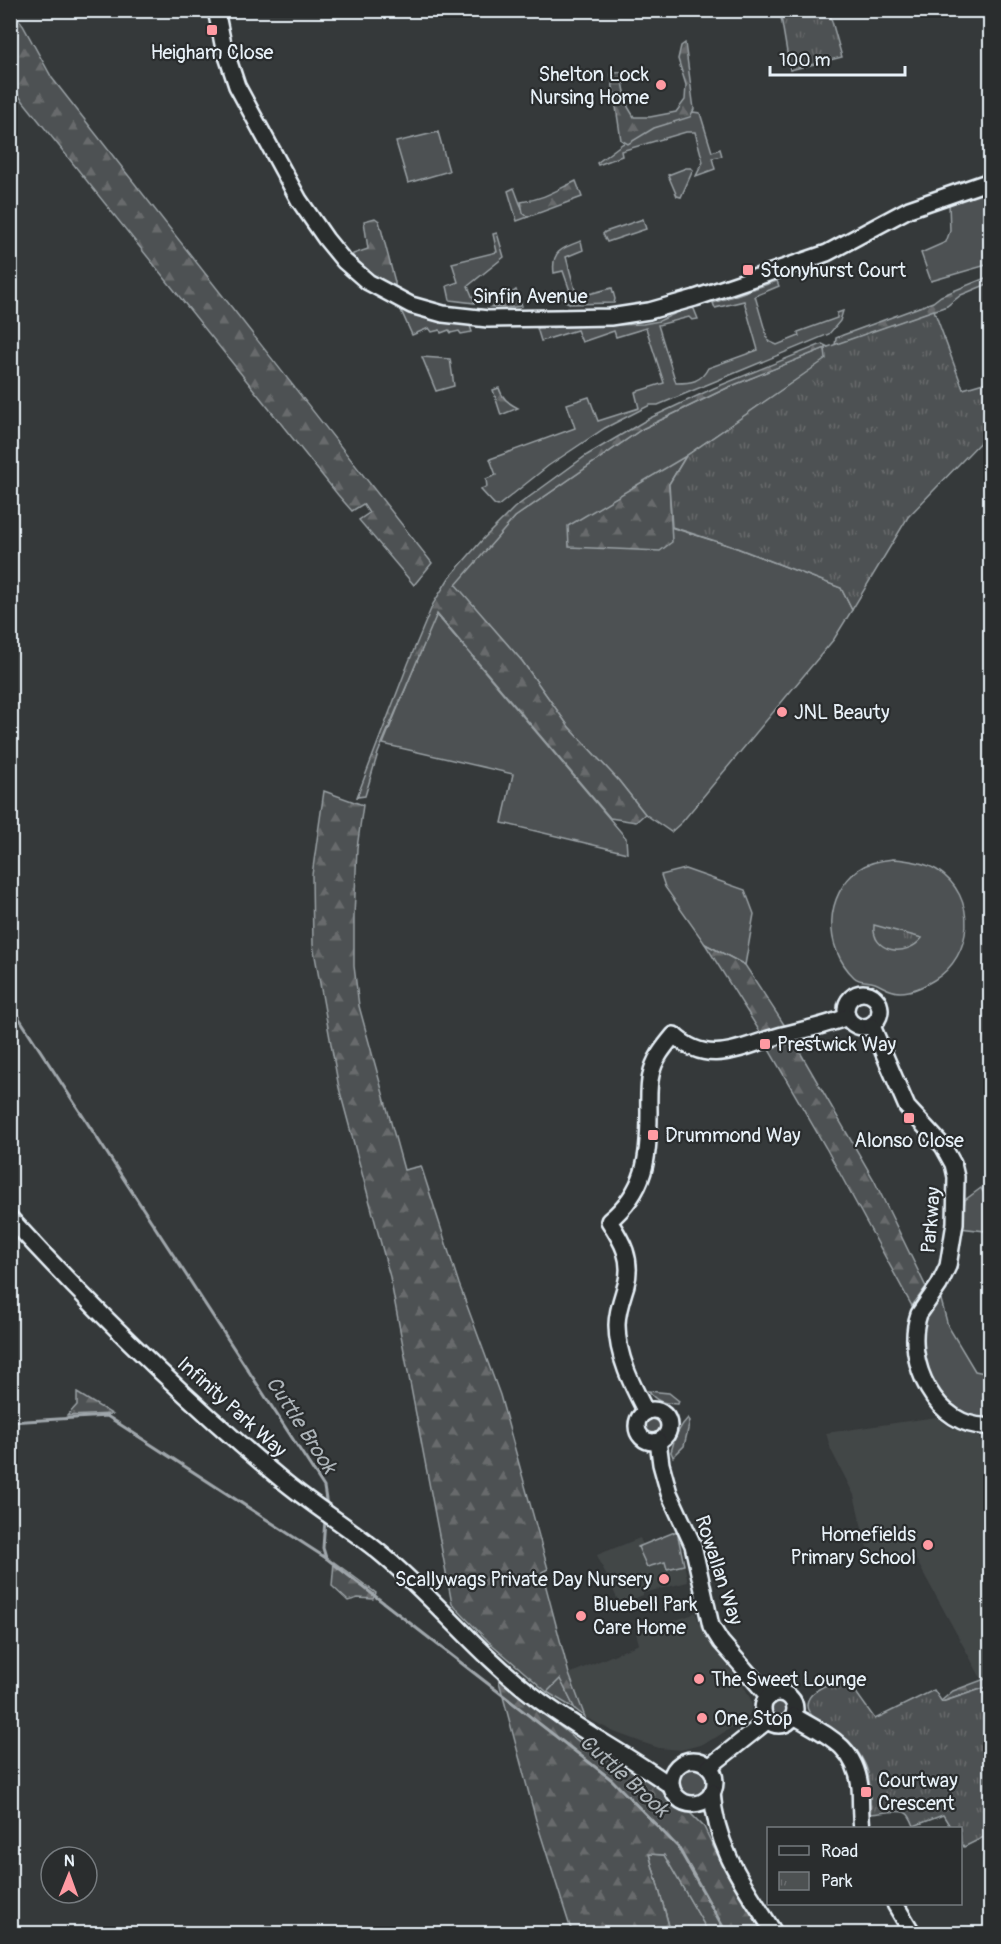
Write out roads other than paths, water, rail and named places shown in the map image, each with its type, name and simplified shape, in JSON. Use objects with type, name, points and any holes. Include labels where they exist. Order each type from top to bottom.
[{"type":"street","name":"Sinfin Avenue","points":[[216,10],[228,65],[237,86],[299,200],[326,239],[344,261],[368,282],[411,305],[443,314],[488,319],[557,318],[610,317],[649,311],[695,298],[827,253],[909,209],[990,181]]},
{"type":"street","points":[[857,993],[868,993],[878,1000],[881,1011],[872,1026],[860,1028],[847,1017],[845,1011],[849,1000],[857,993]]},
{"type":"street","points":[[646,1412],[619,1345],[618,1315],[627,1277],[628,1258],[621,1239],[609,1221],[632,1198],[641,1180],[647,1153],[651,1074],[660,1052],[674,1035],[694,1048],[722,1053],[778,1036],[814,1029],[847,1017]]},
{"type":"street","name":"Parkway","points":[[872,1026],[907,1107],[943,1146],[950,1157],[956,1177],[955,1223],[951,1255],[945,1276],[916,1321],[914,1339],[918,1364],[932,1395],[951,1415],[967,1423],[990,1426]]},
{"type":"street","name":"Infinity Park Way","points":[[10,1218],[63,1275],[184,1394],[275,1474],[379,1551],[421,1588],[489,1657],[532,1695],[573,1724],[639,1763],[671,1786]]},
{"type":"street","points":[[658,1411],[667,1418],[666,1436],[658,1441],[645,1439],[637,1429],[638,1419],[646,1412],[658,1411]]},
{"type":"street","name":"Rowallan Way","points":[[658,1441],[661,1464],[669,1493],[693,1545],[711,1626],[769,1697]]},
{"type":"street","points":[[778,1693],[788,1696],[794,1703],[794,1716],[791,1721],[782,1726],[771,1724],[767,1720],[763,1711],[765,1701],[769,1697],[778,1693]]},
{"type":"street","points":[[794,1716],[833,1738],[850,1755],[858,1775],[862,1827]]},
{"type":"street","points":[[709,1767],[767,1720]]},
{"type":"street","points":[[712,1792],[704,1801],[692,1804],[684,1802],[678,1798],[671,1786],[672,1774],[679,1764],[695,1760],[703,1762],[713,1773],[712,1792],[717,1830],[736,1872],[775,1934]]},
{"type":"street","name":"Infinity Park Way","points":[[639,1763],[664,1767],[679,1764]]},
{"type":"street","points":[[692,1804],[717,1830]]},
{"type":"street","points":[[896,1905],[913,1934]]},
{"type":"waterway","name":"Cuttle Brook","points":[[10,1004],[324,1487],[327,1506]]},
{"type":"waterway","points":[[10,1422],[107,1416],[326,1558]]},
{"type":"waterway","name":"Cuttle Brook","points":[[325,1519],[323,1548],[326,1558],[612,1780],[678,1847],[727,1934]]},
{"type":"place","name":"Heigham Close","points":[[212,30]]},
{"type":"place","name":"Shelton Lock Nursing Home","points":[[661,85]]},
{"type":"place","name":"Stonyhurst Court","points":[[748,270]]},
{"type":"place","name":"JNL Beauty","points":[[782,712]]},
{"type":"place","name":"Prestwick Way","points":[[765,1044]]},
{"type":"place","name":"Alonso Close","points":[[909,1118]]},
{"type":"place","name":"Drummond Way","points":[[653,1135]]},
{"type":"place","name":"Homefields Primary School","points":[[928,1545]]},
{"type":"place","name":"Scallywags Private Day Nursery","points":[[664,1579]]},
{"type":"place","name":"Bluebell Park Care Home","points":[[581,1616]]},
{"type":"place","name":"The Sweet Lounge","points":[[699,1679]]},
{"type":"place","name":"One Stop","points":[[702,1718]]},
{"type":"place","name":"Courtway Crescent","points":[[866,1792]]}]
